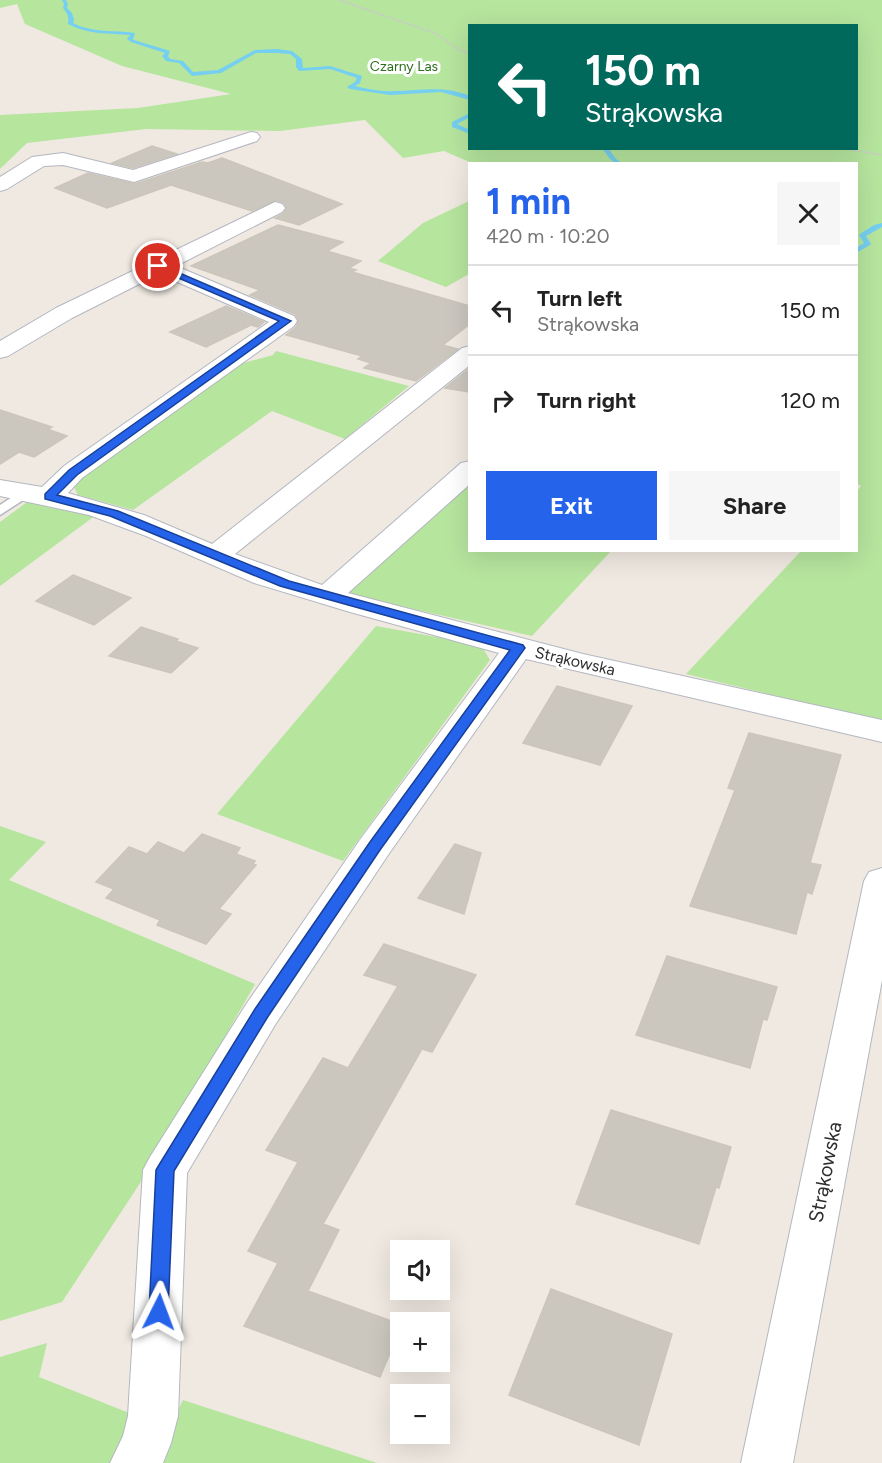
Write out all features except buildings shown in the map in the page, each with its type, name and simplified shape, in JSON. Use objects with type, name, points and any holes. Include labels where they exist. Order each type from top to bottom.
[{"type":"street","points":[[0,185],[39,161],[63,159],[134,176],[251,137]]},
{"type":"street","points":[[0,351],[64,313],[275,208]]},
{"type":"street","points":[[25,492],[73,472],[286,321],[158,266]]},
{"type":"street","points":[[216,555],[468,355]]},
{"type":"street","points":[[327,596],[468,471]]},
{"type":"street","name":"Strąkowska","points":[[25,492],[114,513],[285,584],[327,596],[518,648],[882,731]]},
{"type":"street","points":[[136,1463],[146,1443],[153,1416],[165,1170],[261,1014],[375,846],[518,648]]},
{"type":"street","name":"Strąkowska","points":[[767,1463],[882,881]]},
{"type":"lane","points":[[0,512],[25,492]]},
{"type":"path","points":[[339,0],[435,33],[459,50],[468,53]]},
{"type":"path","points":[[852,150],[882,155]]},
{"type":"green space","name":"Czarny Las","points":[[0,0],[882,0],[882,722],[686,674],[800,552],[858,552],[858,490],[861,486],[858,484],[858,162],[469,162],[444,151],[403,158],[365,120],[280,131],[146,129],[27,143],[0,169],[0,115],[138,108],[231,94],[122,66],[25,24],[17,4],[0,8]]},
{"type":"green space","points":[[468,201],[468,275],[446,287],[378,261],[423,223]]},
{"type":"green space","points":[[276,351],[409,386],[345,439],[272,411],[133,510],[78,495],[73,485],[81,473],[236,365],[273,355]]},
{"type":"green space","points":[[468,483],[468,552],[610,552],[532,636],[352,595],[349,588]]},
{"type":"green space","points":[[27,502],[45,503],[96,515],[0,586],[0,522]]},
{"type":"green space","points":[[376,626],[481,645],[490,660],[343,861],[217,814]]},
{"type":"green space","points":[[0,826],[46,842],[9,880],[255,984],[150,1168],[62,1302],[0,1321]]},
{"type":"green space","points":[[47,1343],[39,1377],[134,1415],[111,1463],[0,1463],[0,1357]]},
{"type":"green space","points":[[183,1400],[377,1463],[152,1463]]},
{"type":"waterway","points":[[64,0],[65,8],[72,20],[70,23],[92,31],[133,34],[130,39],[168,52],[165,56],[168,60],[181,62],[192,74],[219,72],[255,52],[277,51],[292,53],[299,59],[301,70],[330,67],[360,77],[357,83],[350,87],[390,93],[441,90],[468,97]]},
{"type":"waterway","points":[[468,116],[454,123],[454,126],[468,131]]},
{"type":"waterway","points":[[606,150],[617,162]]},
{"type":"waterway","points":[[858,250],[868,244],[862,235],[882,225]]},
{"type":"route","points":[[158,266],[286,321],[73,472],[49,496],[114,513],[285,584],[518,648],[375,846],[261,1014],[165,1170],[159,1312]]}]
